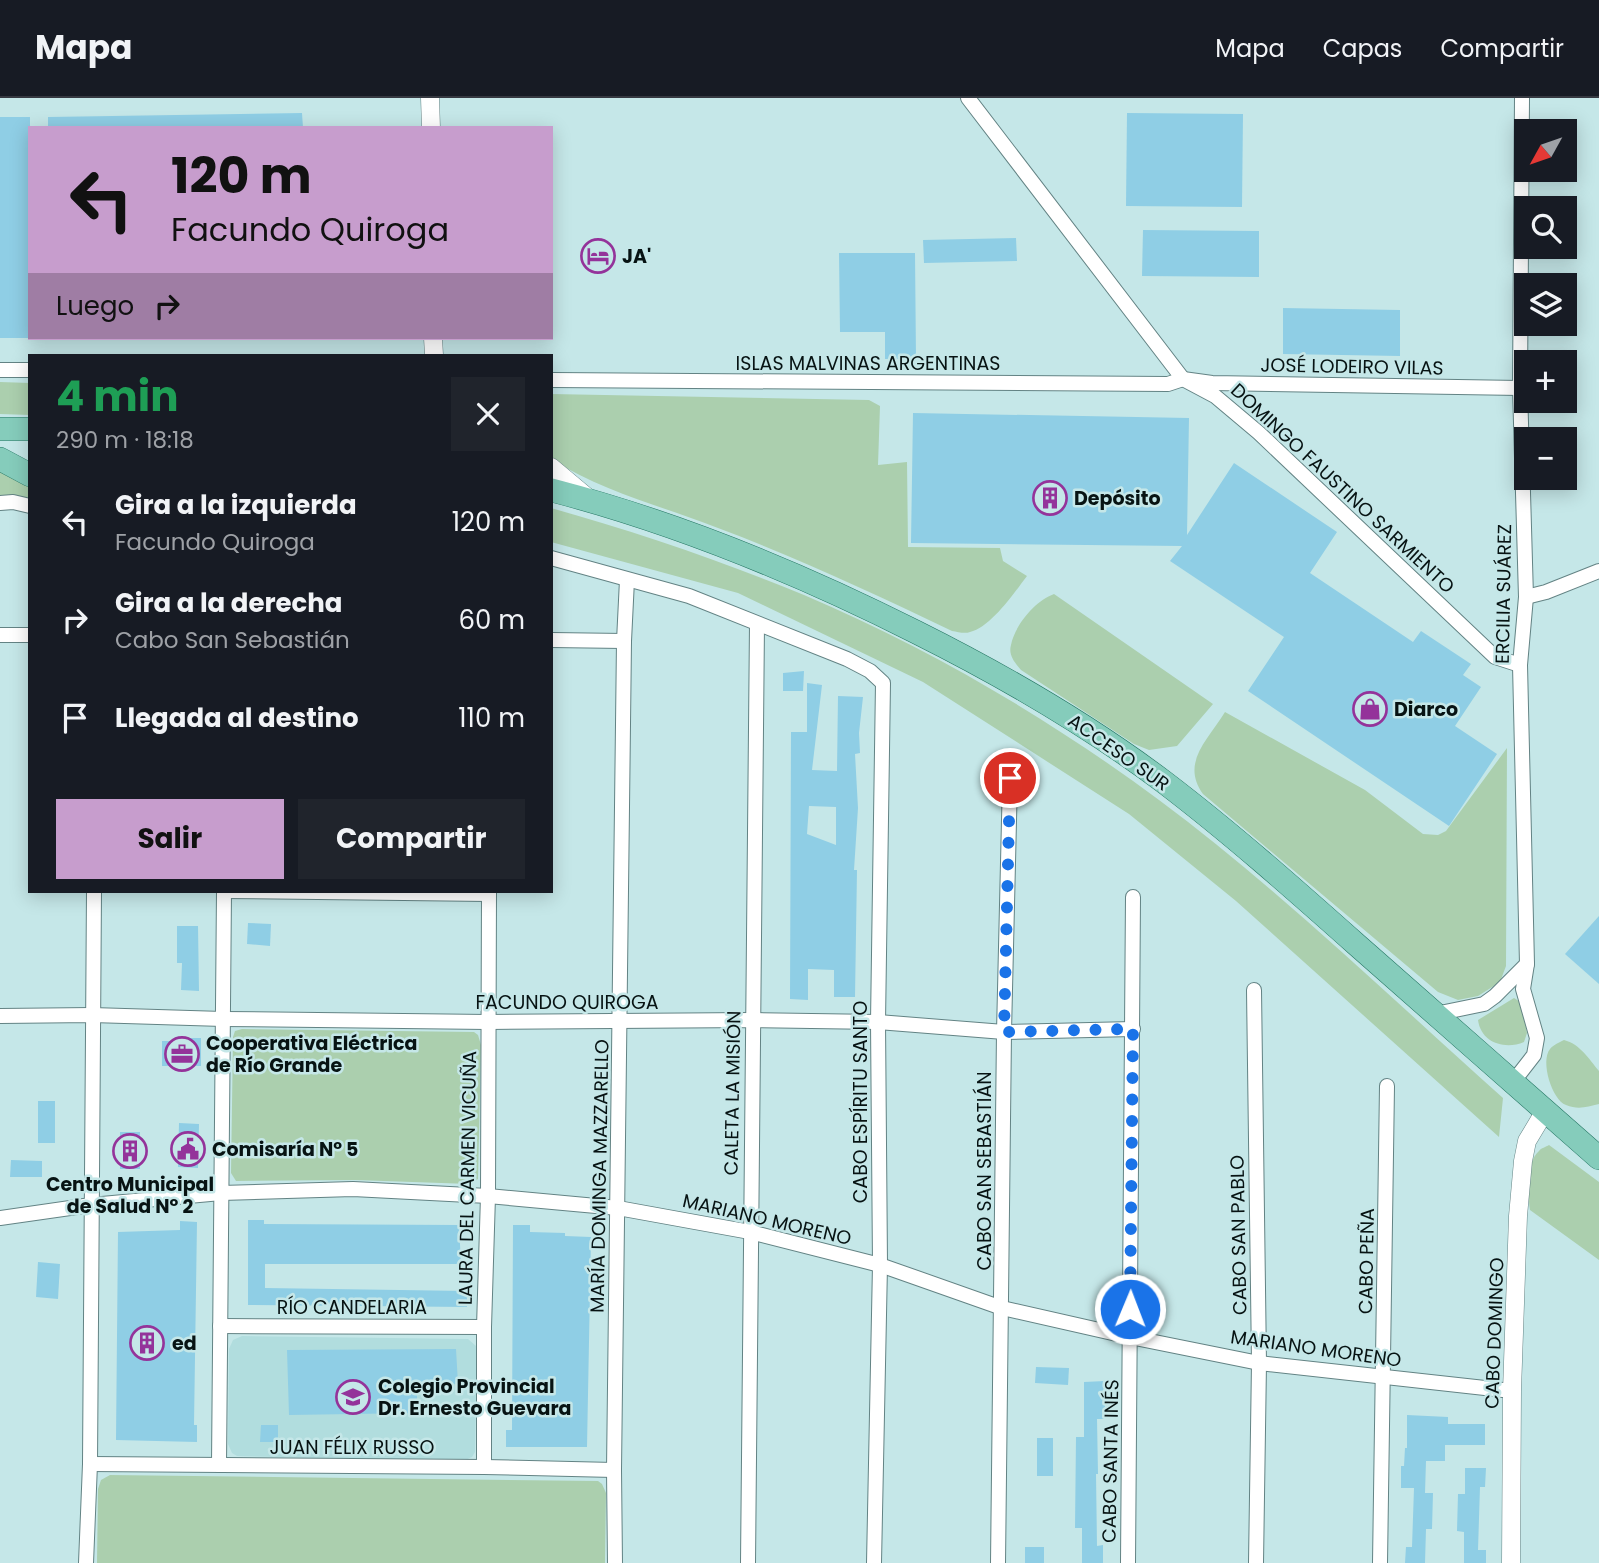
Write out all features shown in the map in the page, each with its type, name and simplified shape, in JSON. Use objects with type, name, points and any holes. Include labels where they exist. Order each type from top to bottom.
[{"type":"main road","points":[[0,429],[28,429]]},
{"type":"main road","points":[[0,459],[28,474]]},
{"type":"main road","name":"ACCESO SUR","points":[[553,490],[591,500],[696,536],[833,591],[965,657],[1070,718],[1165,783],[1245,848],[1599,1158]]},
{"type":"street","points":[[430,98],[431,126]]},
{"type":"street","name":"DOMINGO FAUSTINO SARMIENTO","points":[[968,98],[1183,379],[1214,396],[1259,433],[1495,657],[1520,665]]},
{"type":"street","name":"ERCILIA SUÁREZ","points":[[1520,350],[1522,98]]},
{"type":"street","points":[[0,370],[28,370]]},
{"type":"street","name":"ISLAS MALVINAS ARGENTINAS","points":[[553,380],[1168,384],[1183,379]]},
{"type":"street","name":"JOSÉ LODEIRO VILAS","points":[[1183,379],[1212,383],[1514,388]]},
{"type":"street","name":"ERCILIA SUÁREZ","points":[[1513,1082],[1534,1055],[1537,1038],[1523,989],[1527,964],[1520,665],[1526,597],[1521,413]]},
{"type":"street","points":[[553,469],[591,500]]},
{"type":"street","points":[[0,503],[13,502],[28,506]]},
{"type":"street","points":[[553,559],[690,596],[757,624]]},
{"type":"street","points":[[1526,597],[1599,571]]},
{"type":"street","name":"MARÍA DOMINGA MAZZARELLO","points":[[615,1563],[624,641],[627,580]]},
{"type":"street","name":"CABO ESPÍRITU SANTO","points":[[757,624],[847,659],[870,671],[883,683],[878,1022],[880,1265],[874,1563]]},
{"type":"street","name":"CALETA LA MISIÓN","points":[[748,1563],[757,624]]},
{"type":"street","points":[[0,635],[28,635]]},
{"type":"street","points":[[553,640],[624,641]]},
{"type":"street","name":"CABO SAN SEBASTIÁN","points":[[998,1563],[1004,1032],[1010,778]]},
{"type":"street","points":[[86,1563],[90,1464],[94,893]]},
{"type":"street","points":[[219,1465],[224,893]]},
{"type":"street","name":"LAURA DEL CARMEN VICUÑA","points":[[484,1466],[489,893]]},
{"type":"street","name":"CABO SANTA INÉS","points":[[1128,1563],[1133,897]]},
{"type":"street","points":[[1435,1014],[1484,1004],[1527,964]]},
{"type":"street","name":"CABO SAN PABLO","points":[[1254,990],[1259,1363],[1256,1563]]},
{"type":"street","name":"FACUNDO QUIROGA","points":[[0,1016],[92,1015],[488,1022],[752,1020],[878,1022],[1004,1032],[1133,1029]]},
{"type":"street","name":"CABO PEÑA","points":[[1380,1563],[1387,1086]]},
{"type":"street","name":"CABO DOMINGO","points":[[1511,1563],[1518,1216],[1527,1140],[1545,1111]]},
{"type":"street","name":"MARIANO MORENO","points":[[0,1218],[91,1205],[221,1193],[353,1189],[488,1196],[618,1208],[750,1233],[880,1265],[1002,1308],[1130,1337],[1259,1363],[1513,1391]]},
{"type":"street","name":"RÍO CANDELARIA","points":[[220,1326],[484,1327]]},
{"type":"street","name":"JUAN FÉLIX RUSSO","points":[[90,1464],[484,1466],[614,1470]]},
{"type":"shaded area","name":"Colegio Provincial Dr. Ernesto Guevara","points":[[242,1336],[468,1339],[476,1346],[477,1351],[475,1452],[472,1457],[463,1461],[237,1456],[232,1453],[228,1444],[229,1349],[233,1340]]},
{"type":"green space","points":[[0,382],[28,383],[28,415],[0,414]]},
{"type":"green space","points":[[553,394],[869,400],[880,406],[878,465],[907,462],[908,547],[1000,548],[1003,561],[1027,576],[986,624],[968,633],[952,631],[807,564],[612,490],[553,460]]},
{"type":"green space","points":[[0,466],[28,481],[28,503],[0,500]]},
{"type":"green space","points":[[553,509],[647,537],[804,595],[943,662],[1075,741],[1159,800],[1248,870],[1503,1098],[1499,1137],[1236,901],[1129,814],[923,682],[738,593],[553,543]]},
{"type":"green space","points":[[1054,594],[1213,704],[1177,746],[1149,750],[1134,744],[1021,670],[1010,652],[1013,637],[1033,608]]},
{"type":"green space","points":[[1225,712],[1365,790],[1423,834],[1438,835],[1446,831],[1507,748],[1506,966],[1500,982],[1478,996],[1458,1000],[1438,992],[1203,794],[1194,771],[1196,761],[1199,751]]},
{"type":"green space","points":[[1514,998],[1522,1003],[1527,1033],[1524,1042],[1509,1045],[1495,1043],[1484,1034],[1478,1020]]},
{"type":"green space","points":[[235,1031],[474,1032],[481,1045],[478,1179],[470,1184],[355,1180],[236,1181],[231,1173],[233,1037]]},
{"type":"green space","points":[[1564,1040],[1579,1048],[1599,1071],[1599,1104],[1575,1107],[1566,1105],[1556,1096],[1547,1071],[1547,1055],[1551,1048]]},
{"type":"green space","points":[[1549,1145],[1599,1182],[1599,1260],[1530,1210],[1528,1179],[1531,1163],[1540,1150]]},
{"type":"green space","points":[[110,1475],[598,1481],[606,1493],[605,1563],[97,1563],[98,1489],[101,1480]]},
{"type":"building","points":[[302,113],[303,126],[48,126],[48,117]]},
{"type":"building","points":[[1127,113],[1243,114],[1242,207],[1126,206]]},
{"type":"building","points":[[0,117],[30,117],[28,338],[0,338]]},
{"type":"building","points":[[1143,230],[1259,231],[1259,277],[1142,276]]},
{"type":"building","points":[[1016,238],[1017,261],[924,263],[923,240]]},
{"type":"building","points":[[839,253],[915,253],[916,359],[885,359],[885,332],[840,332]]},
{"type":"building","points":[[1283,308],[1400,310],[1400,356],[1283,354]]},
{"type":"building","name":"Depósito","points":[[913,413],[1189,418],[1187,535],[1234,463],[1337,532],[1310,573],[1413,642],[1421,631],[1471,664],[1463,675],[1481,687],[1455,726],[1497,754],[1449,826],[1248,691],[1284,637],[1170,561],[1182,546],[911,543]]},
{"type":"building","points":[[804,671],[803,691],[783,691],[783,673]]},
{"type":"building","points":[[807,683],[822,685],[812,770],[837,771],[838,696],[863,697],[860,753],[855,754],[858,808],[854,870],[857,870],[855,997],[834,997],[834,970],[808,969],[808,1000],[790,999],[791,732],[807,732]],"holes":[[[809,806],[836,807],[836,845],[807,834]]]},
{"type":"building","points":[[1599,916],[1599,984],[1565,954]]},
{"type":"building","points":[[248,923],[271,924],[270,946],[247,944]]},
{"type":"building","points":[[177,926],[198,926],[199,991],[181,990],[182,963],[177,963]]},
{"type":"building","name":"Cooperativa Eléctrica de Río Grande","points":[[181,1038],[201,1038],[201,1066],[162,1066],[162,1041],[181,1041]]},
{"type":"building","points":[[38,1101],[55,1101],[55,1143],[38,1143]]},
{"type":"building","name":"Comisaría N° 5","points":[[179,1123],[199,1124],[198,1168],[178,1167]]},
{"type":"building","name":"Centro Municipal de Salud N° 2","points":[[120,1132],[140,1132],[140,1169],[120,1169]]},
{"type":"building","points":[[11,1160],[42,1161],[42,1177],[10,1177]]},
{"type":"building","points":[[248,1220],[264,1220],[264,1224],[459,1225],[461,1264],[265,1264],[265,1288],[467,1291],[467,1307],[248,1305]]},
{"type":"building","points":[[180,1221],[197,1222],[194,1425],[197,1425],[197,1442],[116,1440],[118,1232],[180,1230]]},
{"type":"building","points":[[513,1225],[530,1225],[530,1232],[591,1237],[587,1447],[506,1447],[506,1430],[512,1430]]},
{"type":"building","points":[[38,1262],[60,1264],[58,1299],[36,1297]]},
{"type":"building","name":"Colegio Provincial Dr. Ernesto Guevara","points":[[456,1349],[458,1384],[417,1383],[417,1413],[289,1415],[287,1350]]},
{"type":"building","points":[[1036,1367],[1069,1368],[1068,1385],[1035,1383]]},
{"type":"building","points":[[1105,1381],[1105,1419],[1097,1419],[1096,1474],[1097,1546],[1103,1545],[1103,1563],[1082,1563],[1082,1528],[1075,1528],[1076,1437],[1084,1437],[1084,1382]]},
{"type":"building","points":[[1407,1415],[1448,1417],[1448,1424],[1485,1424],[1485,1445],[1445,1445],[1445,1461],[1426,1461],[1425,1493],[1433,1493],[1432,1529],[1426,1529],[1425,1563],[1405,1563],[1406,1547],[1412,1547],[1414,1488],[1401,1488],[1401,1466],[1404,1466],[1407,1448]]},
{"type":"building","points":[[261,1425],[278,1425],[278,1442],[260,1442]]},
{"type":"building","points":[[1037,1438],[1053,1438],[1053,1476],[1037,1476]]},
{"type":"building","points":[[1465,1468],[1486,1468],[1485,1487],[1480,1487],[1478,1550],[1486,1550],[1486,1563],[1464,1563],[1464,1532],[1457,1531],[1458,1494],[1465,1494]]},
{"type":"building","points":[[1025,1547],[1044,1547],[1044,1563],[1025,1563]]},
{"type":"place","name":"JA'","points":[[598,256]]},
{"type":"place","name":"Depósito","points":[[1050,498]]},
{"type":"place","name":"Diarco","points":[[1370,709]]},
{"type":"place","name":"Cooperativa Eléctrica de Río Grande","points":[[182,1054]]},
{"type":"place","name":"Comisaría N° 5","points":[[188,1149]]},
{"type":"place","name":"Centro Municipal de Salud N° 2","points":[[130,1151]]},
{"type":"place","name":"ed","points":[[147,1343]]},
{"type":"place","name":"Colegio Provincial Dr. Ernesto Guevara","points":[[353,1397]]},
{"type":"route","points":[[1010,778],[1004,1032],[1133,1029],[1130,1309]]}]
